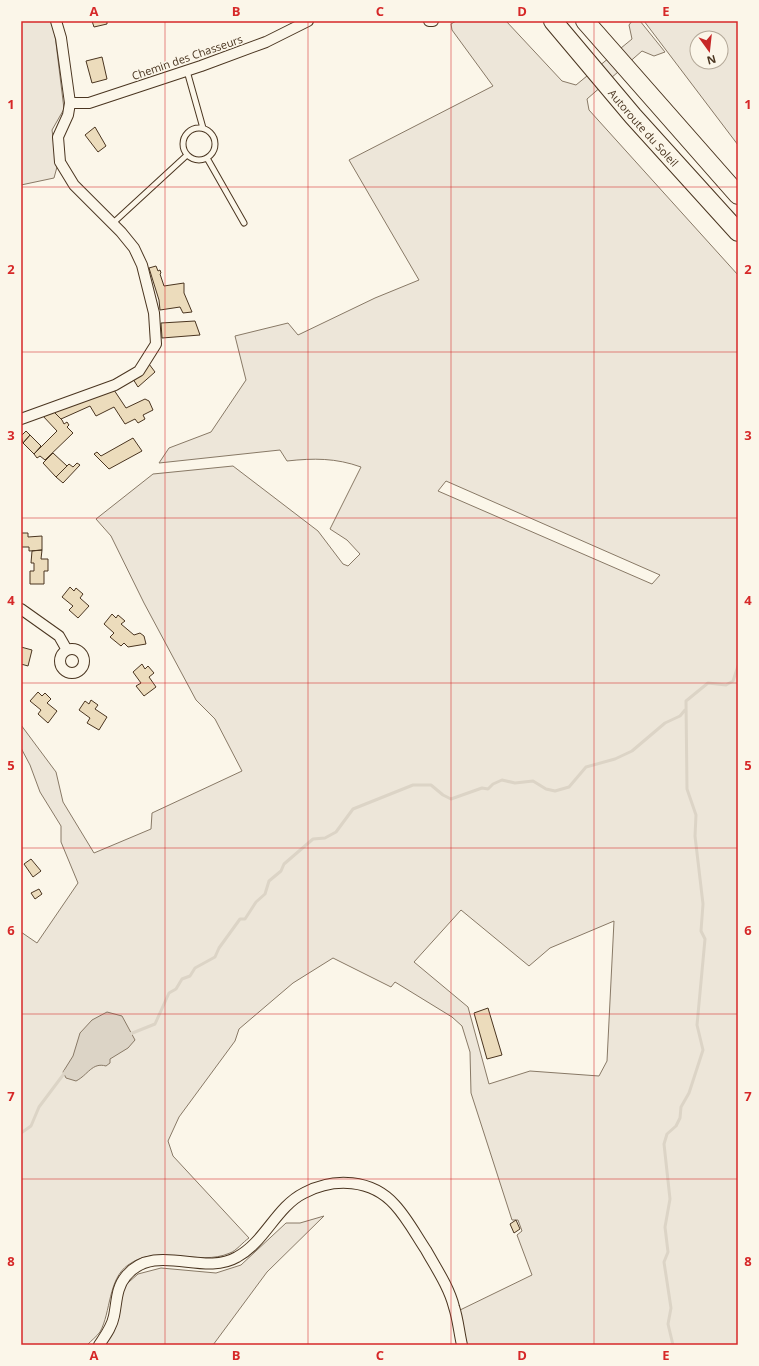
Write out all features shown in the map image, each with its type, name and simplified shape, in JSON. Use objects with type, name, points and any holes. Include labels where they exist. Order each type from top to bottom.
[{"type":"highway","name":"Autoroute du Soleil","points":[[553,21],[643,127],[738,232]]},
{"type":"highway","points":[[585,21],[738,195]]},
{"type":"street","points":[[21,419],[115,385],[139,371],[156,344],[154,313],[142,265],[134,248],[74,185],[64,172],[60,162],[58,137],[68,115],[70,102],[61,38],[56,21]]},
{"type":"street","name":"Chemin des Chasseurs","points":[[70,102],[89,103],[187,71],[266,42],[308,21]]},
{"type":"street","points":[[21,609],[59,636],[67,650]]},
{"type":"street","points":[[99,1345],[108,1331],[114,1317],[120,1286],[126,1275],[139,1266],[151,1260],[174,1260],[210,1264],[223,1263],[236,1258],[248,1251],[258,1242],[288,1205],[303,1193],[338,1182],[353,1182],[368,1186],[383,1195],[395,1205],[423,1245],[449,1292],[455,1307],[462,1345]]},
{"type":"lane","points":[[187,71],[203,128]]},
{"type":"lane","points":[[203,128],[212,134],[215,139],[215,150],[207,158],[196,160],[187,155],[183,145],[185,136],[193,129],[203,128]]},
{"type":"lane","points":[[112,224],[187,155]]},
{"type":"lane","points":[[207,158],[244,223]]},
{"type":"shaded area","points":[[21,21],[51,21],[55,35],[64,109],[52,130],[57,167],[54,178],[21,185]]},
{"type":"shaded area","points":[[456,21],[506,21],[562,81],[576,85],[632,39],[629,25],[632,21],[640,21],[665,52],[654,56],[642,51],[587,99],[589,110],[738,275],[738,1345],[466,1345],[458,1311],[532,1275],[517,1235],[522,1231],[518,1220],[512,1220],[471,1093],[470,1052],[462,1026],[452,1017],[395,982],[391,987],[333,958],[293,983],[239,1029],[235,1041],[179,1117],[168,1141],[173,1156],[249,1238],[232,1252],[218,1257],[152,1256],[140,1259],[128,1265],[122,1271],[113,1287],[104,1324],[100,1332],[87,1345],[21,1345],[21,932],[37,943],[78,883],[61,842],[61,826],[40,792],[30,765],[21,748],[21,725],[56,772],[63,802],[94,853],[151,829],[152,813],[242,771],[215,719],[196,700],[144,603],[111,536],[96,519],[153,474],[233,466],[318,531],[343,564],[348,566],[360,554],[347,540],[330,529],[361,467],[334,460],[306,459],[287,461],[280,450],[159,463],[169,448],[211,432],[246,380],[235,336],[288,323],[298,335],[375,298],[419,280],[349,160],[493,86],[452,30],[451,24]],"holes":[[[446,481],[660,575],[652,584],[438,491]],[[461,910],[529,966],[550,948],[614,921],[607,1061],[599,1076],[530,1071],[489,1084],[468,1007],[414,962]]]},
{"type":"shaded area","points":[[644,21],[738,21],[738,145]]},
{"type":"shaded area","points":[[107,1012],[122,1016],[135,1040],[128,1048],[110,1059],[110,1063],[106,1066],[101,1065],[94,1067],[76,1081],[66,1078],[63,1072],[73,1056],[80,1033],[92,1020]]},
{"type":"shaded area","points":[[324,1216],[267,1272],[213,1345],[102,1345],[122,1288],[138,1274],[161,1268],[216,1273],[241,1265],[286,1223],[300,1223]]},
{"type":"building","points":[[92,21],[107,21],[107,24],[94,27]]},
{"type":"building","points":[[102,57],[107,79],[92,83],[86,61]]},
{"type":"building","points":[[95,127],[106,146],[98,152],[85,135]]},
{"type":"building","points":[[156,266],[158,271],[160,270],[164,286],[184,283],[184,293],[192,312],[183,313],[180,307],[160,310],[159,300],[149,268]]},
{"type":"building","points":[[195,321],[200,335],[162,338],[161,323]]},
{"type":"building","points":[[149,364],[155,372],[138,387],[133,379]]},
{"type":"building","points":[[114,390],[126,408],[145,399],[149,401],[153,410],[143,415],[145,419],[138,423],[135,419],[125,424],[114,407],[96,416],[90,406],[61,419],[52,410]]},
{"type":"building","points":[[52,410],[64,424],[67,422],[69,425],[67,427],[73,433],[45,460],[40,456],[37,458],[34,454],[57,431],[42,415]]},
{"type":"building","points":[[26,431],[30,435],[23,443],[21,436]]},
{"type":"building","points":[[30,435],[41,446],[34,454],[23,443]]},
{"type":"building","points":[[133,438],[142,451],[109,469],[94,454],[97,452],[101,456]]},
{"type":"building","points":[[53,453],[67,466],[56,477],[43,463]]},
{"type":"building","points":[[77,463],[80,465],[63,483],[56,477],[69,464],[73,467]]},
{"type":"building","points":[[21,533],[28,533],[28,537],[42,536],[42,550],[29,551],[29,547],[21,547]]},
{"type":"building","points":[[42,550],[41,559],[48,559],[48,571],[44,571],[44,584],[30,584],[30,571],[34,571],[34,563],[31,563],[32,551]]},
{"type":"building","points":[[70,587],[74,591],[76,588],[83,594],[80,598],[89,606],[78,618],[69,610],[73,606],[62,597]]},
{"type":"building","points":[[112,614],[116,618],[118,615],[125,621],[121,624],[134,635],[140,633],[144,636],[146,644],[128,647],[124,643],[121,646],[110,637],[114,633],[104,624]]},
{"type":"building","points":[[21,647],[32,650],[28,666],[21,664]]},
{"type":"building","points":[[142,664],[145,669],[148,666],[154,673],[149,677],[156,687],[144,696],[136,686],[141,683],[133,672]]},
{"type":"building","points":[[38,692],[42,696],[45,693],[51,699],[47,703],[57,711],[48,723],[38,714],[41,710],[30,701]]},
{"type":"building","points":[[91,700],[98,705],[95,709],[107,717],[99,730],[87,723],[90,718],[79,710],[85,701],[89,704]]},
{"type":"building","points":[[31,859],[41,871],[33,877],[24,864]]},
{"type":"building","points":[[39,889],[42,894],[35,899],[31,893]]},
{"type":"building","points":[[488,1008],[502,1055],[487,1059],[474,1013]]},
{"type":"building","points":[[516,1220],[520,1229],[514,1233],[510,1224]]},
{"type":"waterway","points":[[673,1345],[668,1324],[671,1308],[664,1262],[668,1252],[665,1227],[670,1199],[664,1144],[667,1134],[676,1126],[680,1118],[681,1107],[689,1093],[703,1050],[697,1025],[705,939],[701,931],[703,904],[695,836],[696,815],[687,789],[686,701],[708,683],[726,685],[733,681],[738,666]]},
{"type":"waterway","points":[[130,1034],[155,1024],[169,993],[176,989],[182,979],[190,976],[195,968],[215,957],[219,948],[240,919],[245,919],[256,902],[265,894],[269,881],[281,871],[284,864],[313,839],[325,838],[336,832],[353,809],[413,785],[431,785],[443,795],[451,799],[482,788],[488,789],[493,784],[502,780],[515,783],[533,781],[546,789],[555,791],[569,787],[586,767],[615,759],[632,751],[665,723],[680,716],[685,710]]},
{"type":"waterway","points":[[21,1133],[31,1126],[39,1107],[66,1071]]}]
